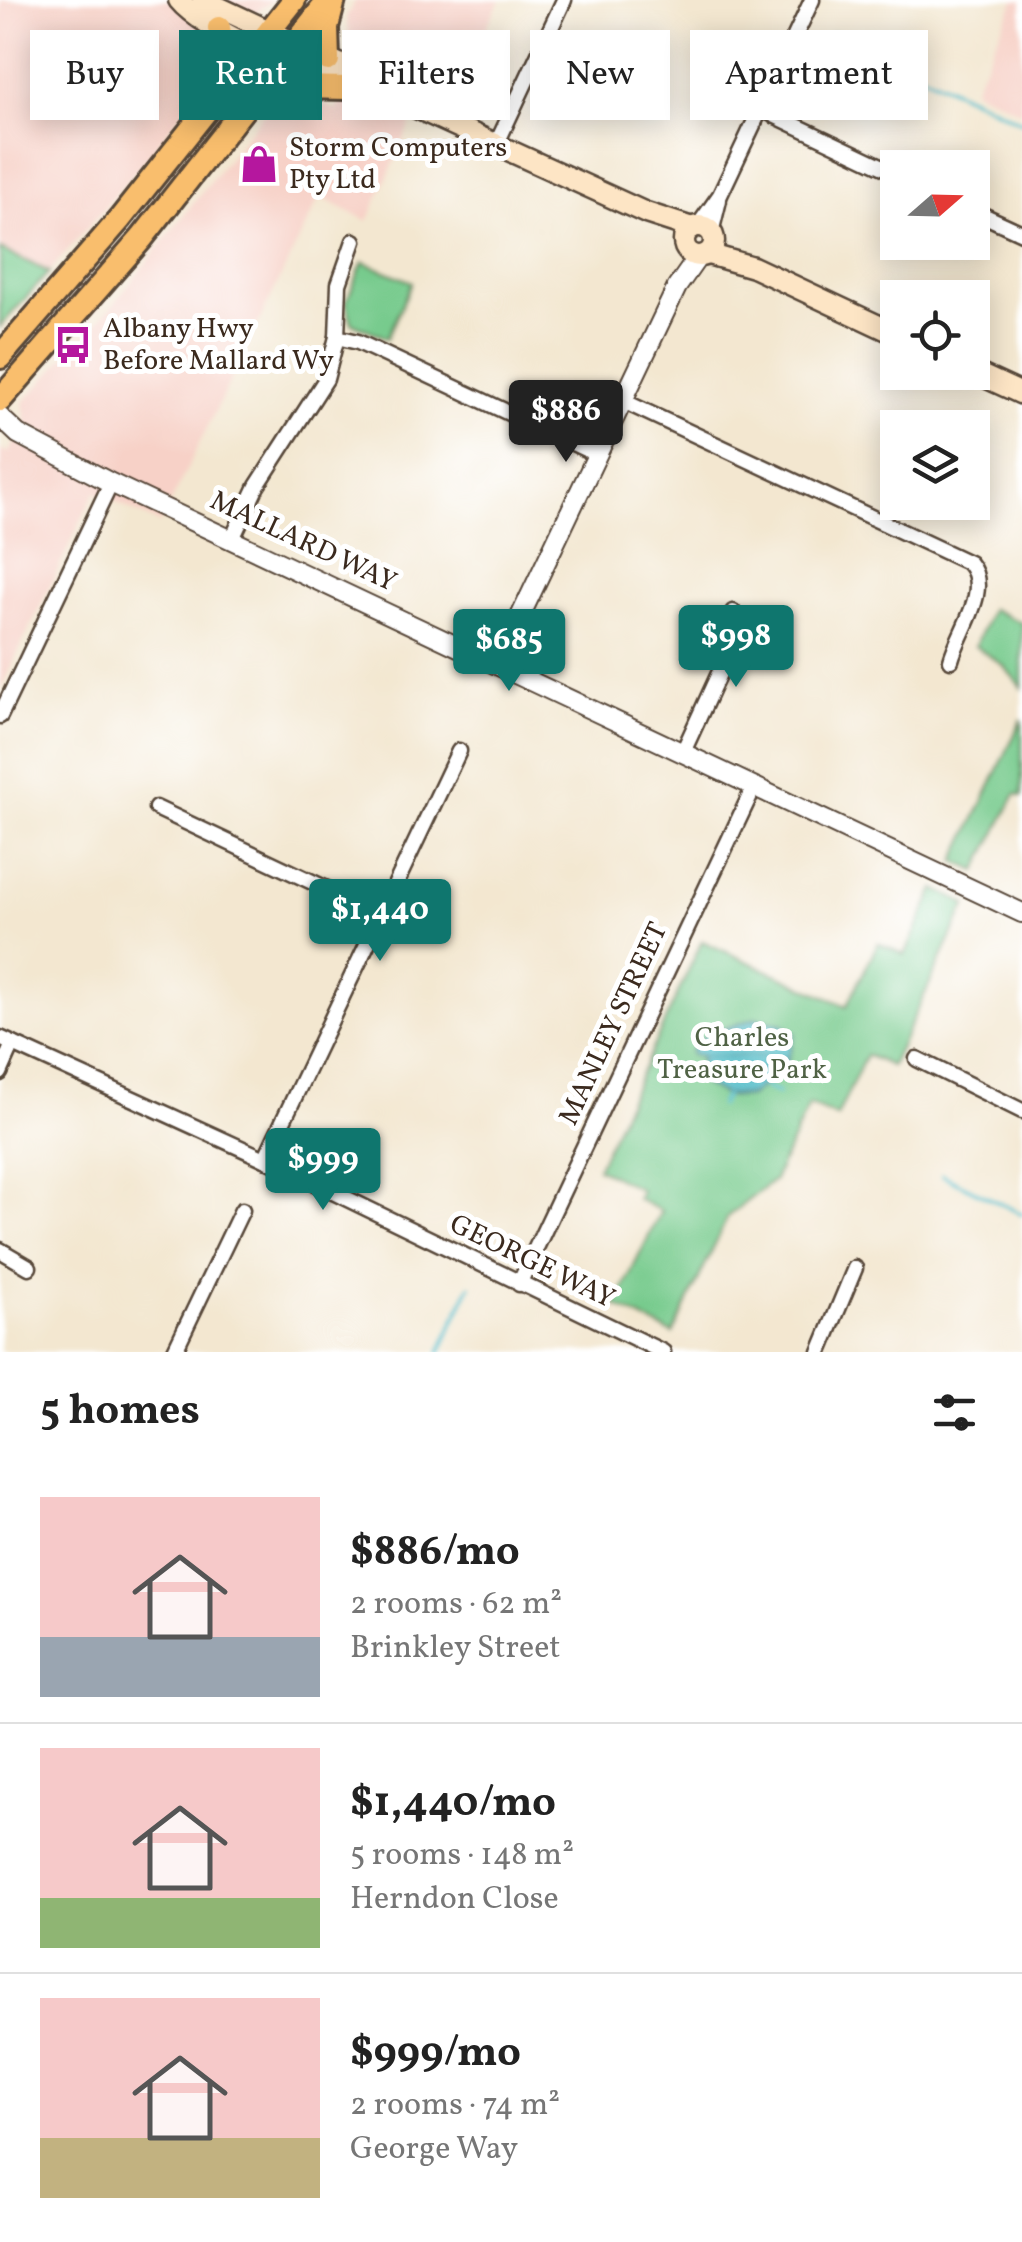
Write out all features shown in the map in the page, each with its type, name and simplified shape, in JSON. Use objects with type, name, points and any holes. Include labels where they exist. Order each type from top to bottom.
[{"type":"highway","points":[[270,30],[294,0]]},
{"type":"highway","points":[[306,30],[331,0]]},
{"type":"highway","points":[[328,60],[326,27],[331,0]]},
{"type":"highway","points":[[0,358],[120,220],[199,120]]},
{"type":"highway","points":[[0,400],[142,238],[234,120]]},
{"type":"main road","points":[[180,0],[189,12],[227,30]]},
{"type":"main road","points":[[203,0],[249,30]]},
{"type":"main road","points":[[322,59],[342,66]]},
{"type":"main road","points":[[445,120],[880,327]]},
{"type":"main road","points":[[990,379],[1022,394]]},
{"type":"street","points":[[497,143],[564,0]]},
{"type":"street","points":[[798,30],[812,0]]},
{"type":"street","points":[[498,663],[755,120]]},
{"type":"street","points":[[783,120],[880,166]]},
{"type":"street","points":[[990,218],[1022,233]]},
{"type":"street","points":[[232,539],[258,486],[315,400],[337,337],[338,284],[354,241]]},
{"type":"street","points":[[337,337],[358,342],[598,454]]},
{"type":"street","points":[[623,401],[969,563],[978,574],[980,588],[950,660]]},
{"type":"street","name":"MALLARD WAY","points":[[0,418],[18,434],[111,483],[1022,913]]},
{"type":"street","points":[[0,716],[111,483]]},
{"type":"street","points":[[683,752],[728,654],[733,612]]},
{"type":"street","points":[[264,1159],[458,751]]},
{"type":"street","name":"MANLEY STREET","points":[[519,1284],[754,787]]},
{"type":"street","points":[[156,808],[380,914]]},
{"type":"street","points":[[0,1073],[7,1041]]},
{"type":"street","name":"GEORGE WAY","points":[[7,1041],[264,1159],[662,1352]]},
{"type":"street","points":[[917,1059],[1022,1111]]},
{"type":"street","points":[[174,1352],[242,1210]]},
{"type":"street","points":[[0,1250],[29,1266]]},
{"type":"street","points":[[820,1352],[856,1268]]},
{"type":"shaded area","points":[[0,0],[273,0],[260,9],[244,30],[179,30],[179,116],[49,272],[0,249]]},
{"type":"shaded area","points":[[356,0],[500,0],[485,30],[348,30],[346,17]]},
{"type":"shaded area","points":[[1015,0],[1022,0],[1022,112],[973,89]]},
{"type":"shaded area","points":[[342,93],[342,120],[413,120],[368,221],[320,197],[160,524],[95,492],[0,690],[0,450],[9,452],[26,422],[23,403],[114,304],[259,120],[322,120],[322,104],[337,110]]},
{"type":"green space","points":[[0,249],[49,272],[0,327]]},
{"type":"green space","points":[[363,262],[412,282],[387,338],[352,323],[346,302]]},
{"type":"green space","points":[[991,609],[1022,623],[1022,688],[1004,666],[975,646]]},
{"type":"green space","points":[[1022,719],[1022,796],[1016,794],[977,871],[955,861]]},
{"type":"green space","name":"Charles Treasure Park","points":[[935,889],[967,904],[891,1066],[866,1055],[837,1117],[809,1105],[774,1180],[728,1216],[673,1334],[615,1305],[661,1211],[637,1199],[641,1190],[597,1168],[702,941],[847,1006],[878,943],[905,955]]},
{"type":"water","points":[[756,1018],[782,1024],[795,1033],[786,1066],[749,1097],[725,1096],[702,1083],[700,1056],[691,1055],[691,1050],[707,1034]]},
{"type":"waterway","points":[[767,0],[775,4]]},
{"type":"waterway","points":[[928,78],[1022,122]]},
{"type":"waterway","points":[[764,1087],[778,1093]]},
{"type":"waterway","points":[[720,1105],[725,1096]]},
{"type":"waterway","points":[[942,1175],[1022,1214]]},
{"type":"waterway","points":[[440,1352],[470,1286]]},
{"type":"place","name":"Storm Computers Pty Ltd","points":[[259,164]]},
{"type":"place","name":"Albany Hwy Before Mallard Wy","points":[[73,345]]}]
